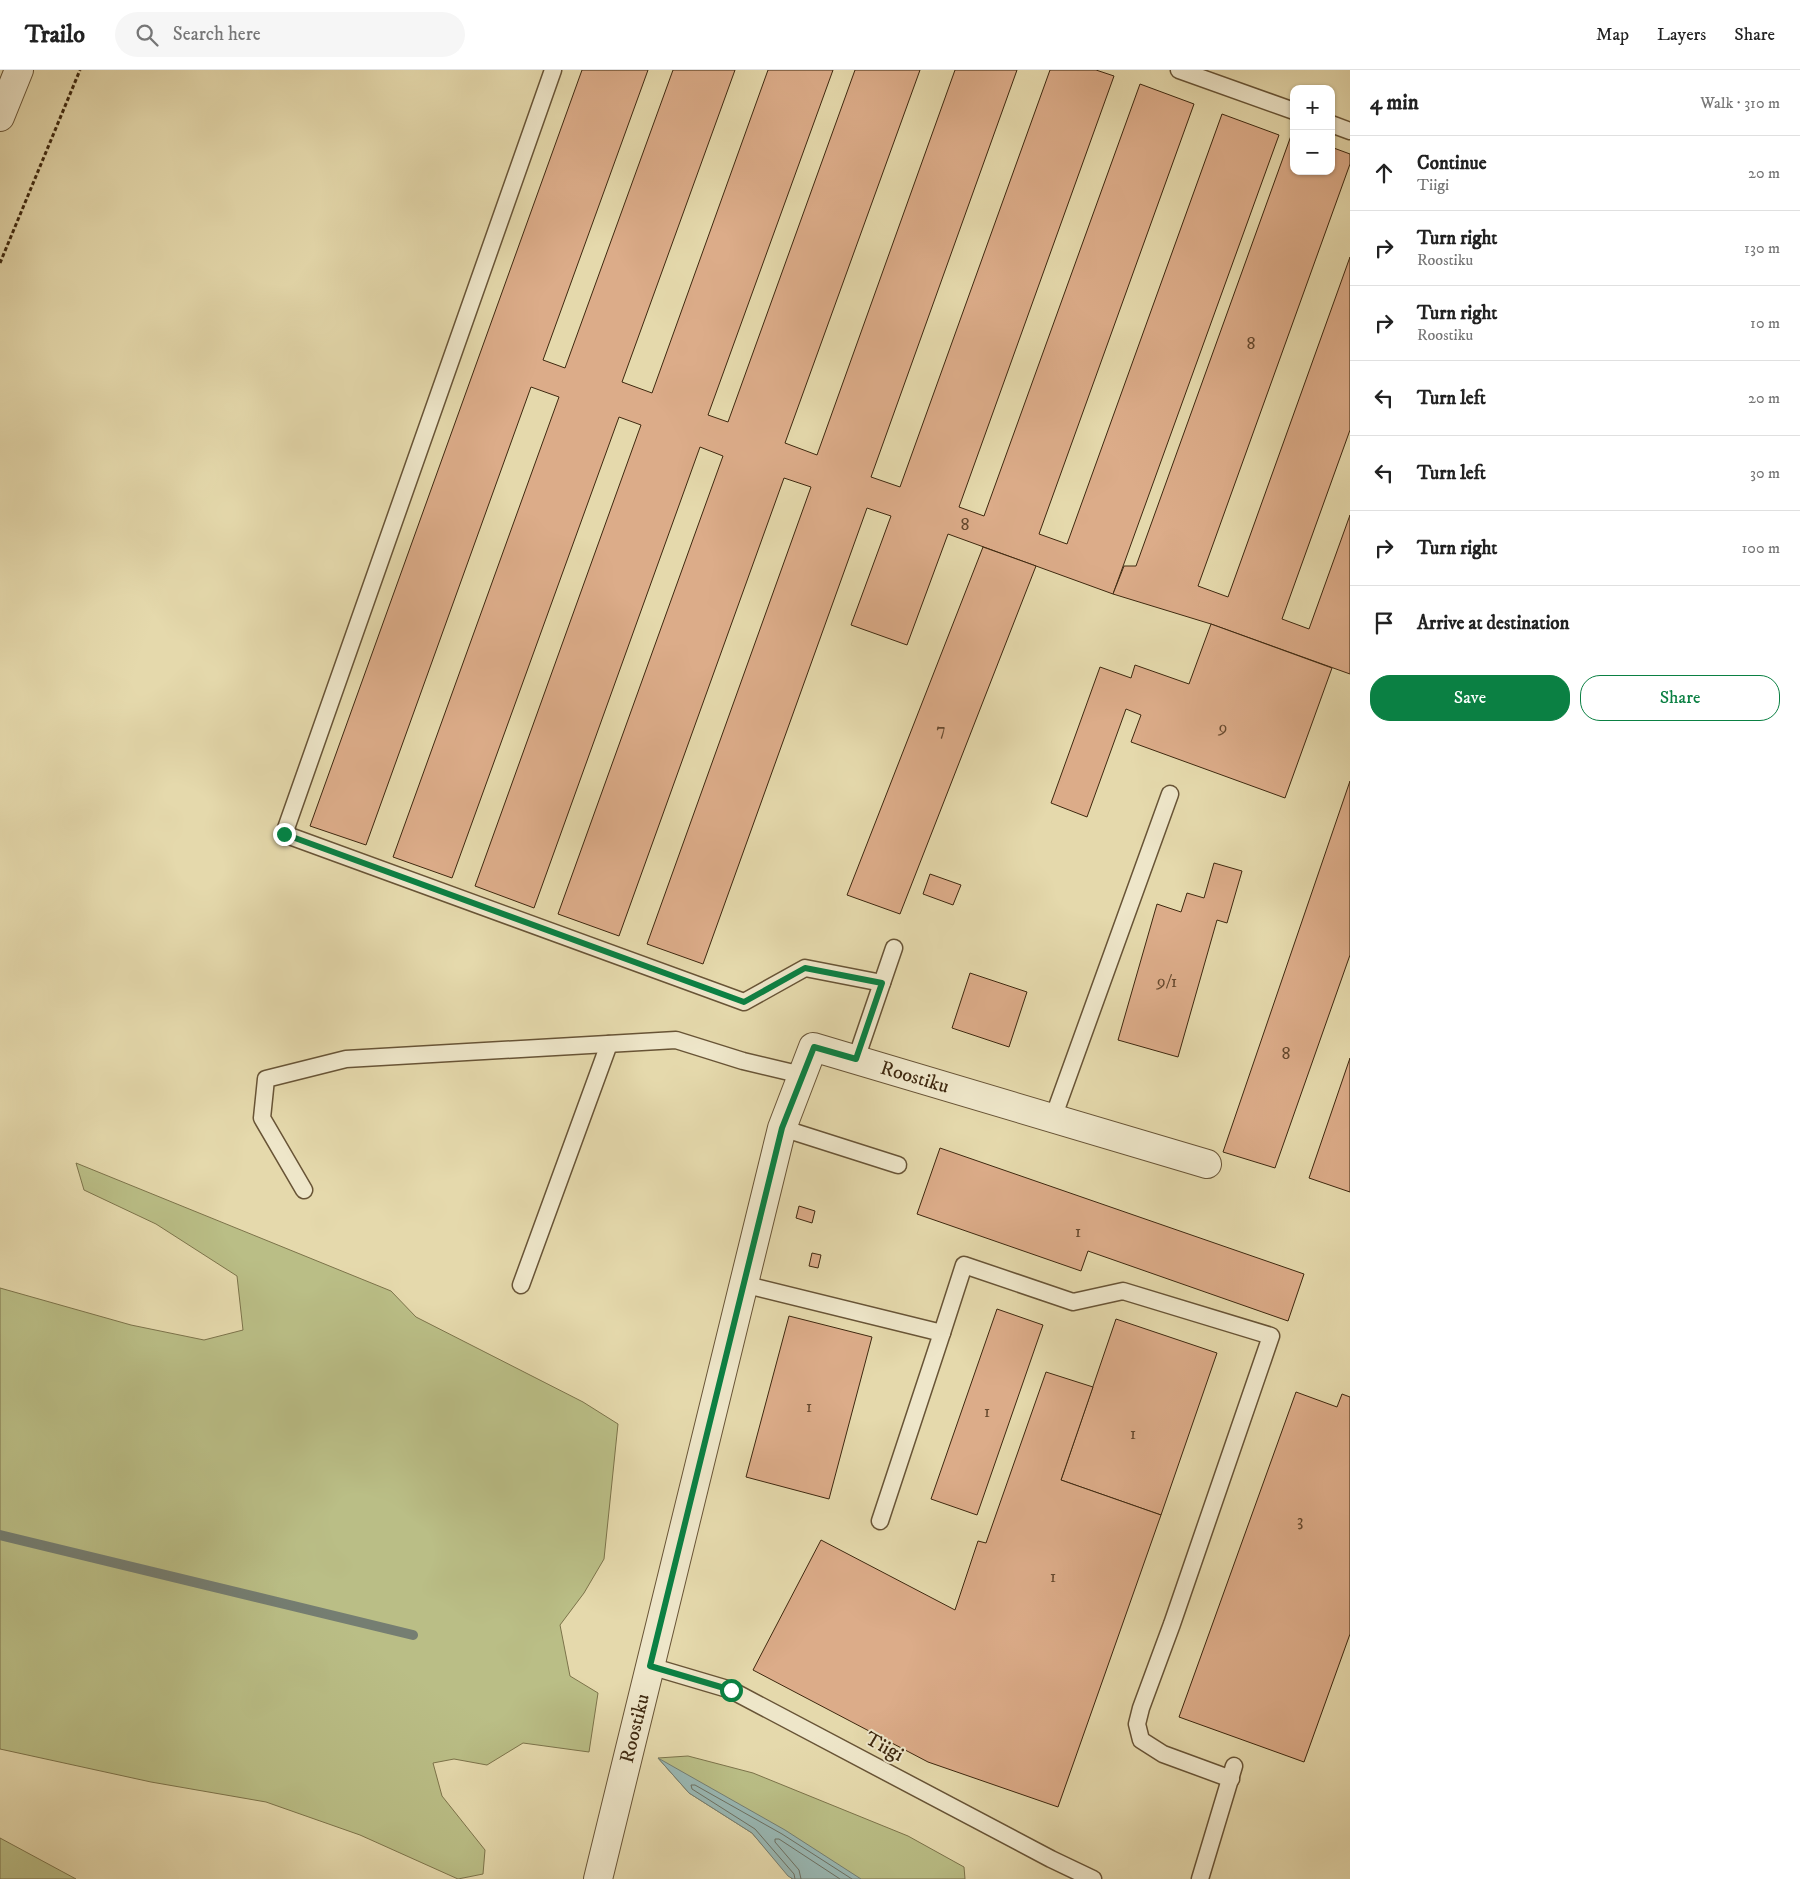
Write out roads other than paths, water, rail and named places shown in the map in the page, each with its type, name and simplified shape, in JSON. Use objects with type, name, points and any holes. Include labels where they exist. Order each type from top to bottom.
[{"type":"street","points":[[0,117],[19,70]]},
{"type":"street","name":"Roostiku","points":[[598,1879],[782,1128],[814,1047],[1207,1164]]},
{"type":"lane","points":[[553,70],[284,834],[744,1002],[805,968],[882,983]]},
{"type":"lane","points":[[1179,70],[1290,110]]},
{"type":"lane","points":[[1335,125],[1350,130]]},
{"type":"lane","points":[[1053,1118],[1170,794]]},
{"type":"lane","points":[[856,1059],[894,948]]},
{"type":"lane","points":[[304,1190],[262,1118],[266,1079],[346,1059],[676,1040],[743,1061],[802,1075]]},
{"type":"lane","points":[[521,1284],[609,1044]]},
{"type":"lane","points":[[782,1128],[898,1165]]},
{"type":"lane","points":[[880,1521],[964,1265],[1073,1302],[1123,1291],[1271,1336],[1137,1724],[1141,1740],[1163,1754],[1232,1773],[1200,1879]]},
{"type":"lane","points":[[743,1284],[942,1333]]},
{"type":"lane","name":"Tiigi","points":[[650,1666],[731,1690],[1051,1859],[1093,1879]]},
{"type":"water","points":[[658,1758],[785,1830],[861,1879],[793,1879],[788,1876],[752,1833],[689,1793]]},
{"type":"waterway","points":[[0,1535],[413,1635]]}]
